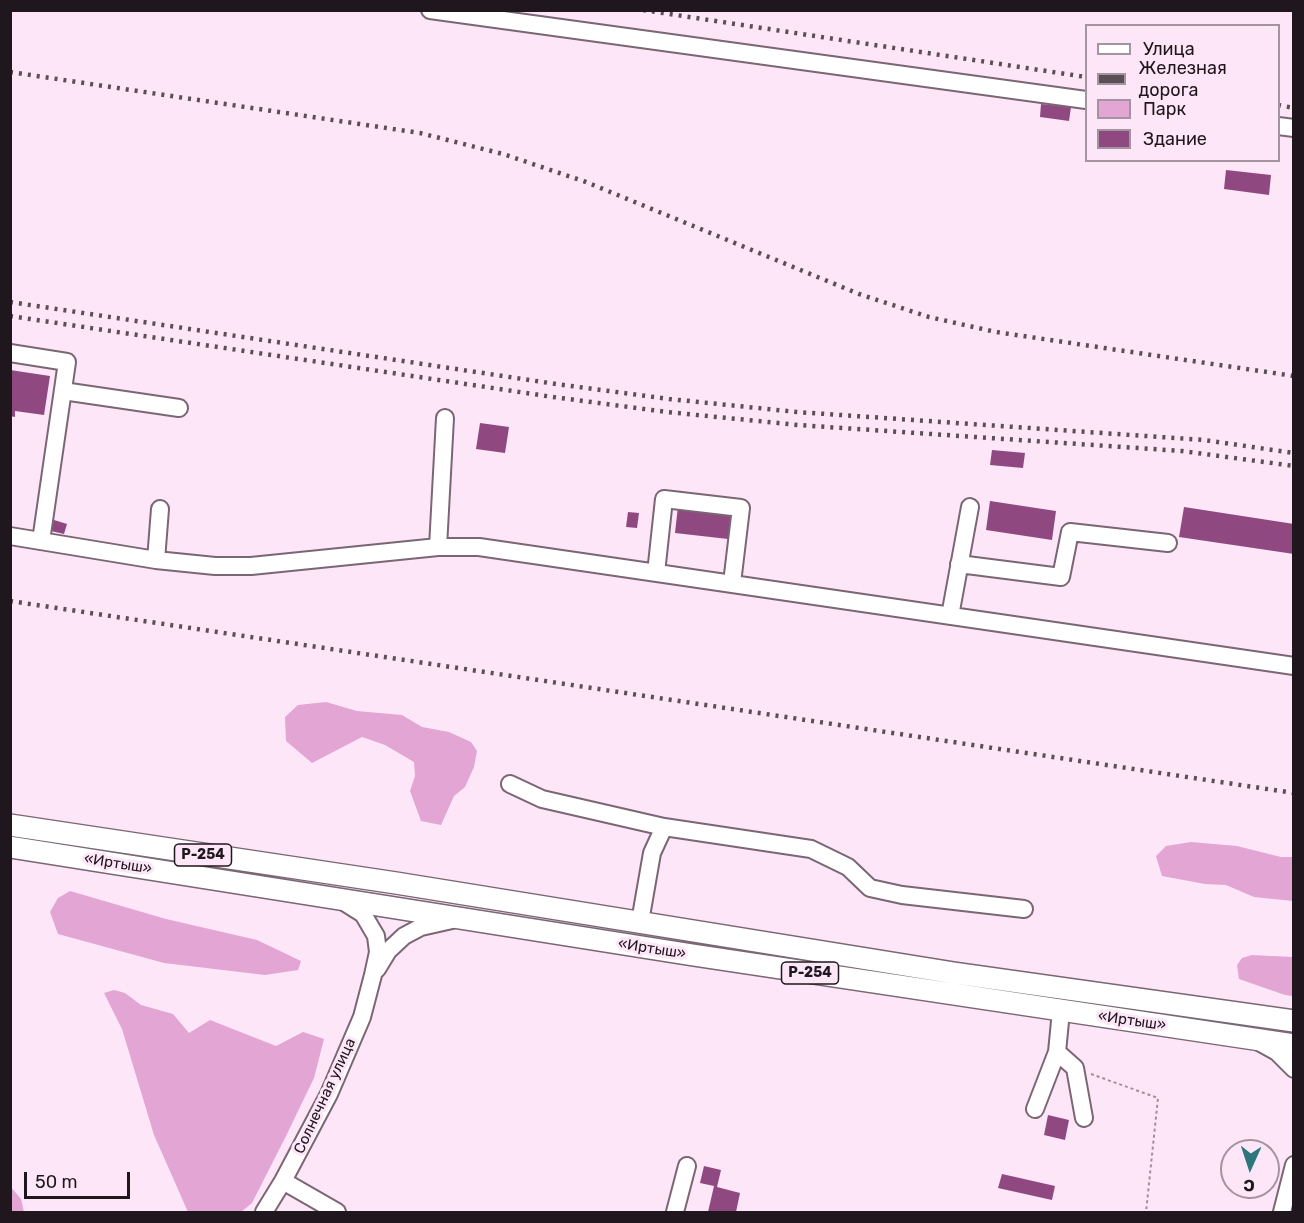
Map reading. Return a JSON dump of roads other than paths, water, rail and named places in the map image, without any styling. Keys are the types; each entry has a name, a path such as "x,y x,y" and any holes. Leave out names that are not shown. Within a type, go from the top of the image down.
{"main road":[{"name":"«Иртыш»","path":"10,825 954,973 1293,1021"},
{"name":"«Иртыш»","path":"10,847 693,956 1293,1045"}],"street":[{"path":"430,10 1085,100"},
{"path":"10,353 67,362 41,541"},
{"path":"63,391 179,408"},
{"path":"438,547 445,418"},
{"path":"656,573 664,499 741,508 732,583"},
{"path":"950,616 970,507"},
{"path":"156,560 160,509"},
{"path":"960,564 1061,577 1070,531 1168,543"},
{"path":"10,536 156,560 215,566 251,566 438,547 479,547 1293,666"},
{"path":"510,784 542,798 664,827 811,849 848,867 870,888 902,896 1024,909"},
{"path":"640,922 652,853 664,827"},
{"path":"327,897 352,905 363,914 373,928 378,952 374,975"},
{"path":"374,975 388,951 404,936 421,927 459,918"},
{"name":"Солнечная улица","path":"264,1212 329,1094 362,1017 374,975"},
{"path":"1035,1109 1057,1052 1061,1011"},
{"path":"1252,1039 1277,1052 1293,1069"},
{"path":"1057,1052 1075,1068 1084,1118"},
{"path":"1282,1212 1293,1165"},
{"path":"675,1212 687,1166"},
{"path":"283,1181 337,1212"}],"railway":[{"path":"643,10 1085,77"},
{"path":"10,72 420,133 503,154 586,182 859,294 929,317 996,332 1294,376"},
{"path":"1280,105 1294,108"},
{"path":"10,302 669,399 797,412 1204,440 1294,453"},
{"path":"10,316 667,412 798,425 1182,451 1294,466"},
{"path":"10,601 1294,793"}]}
